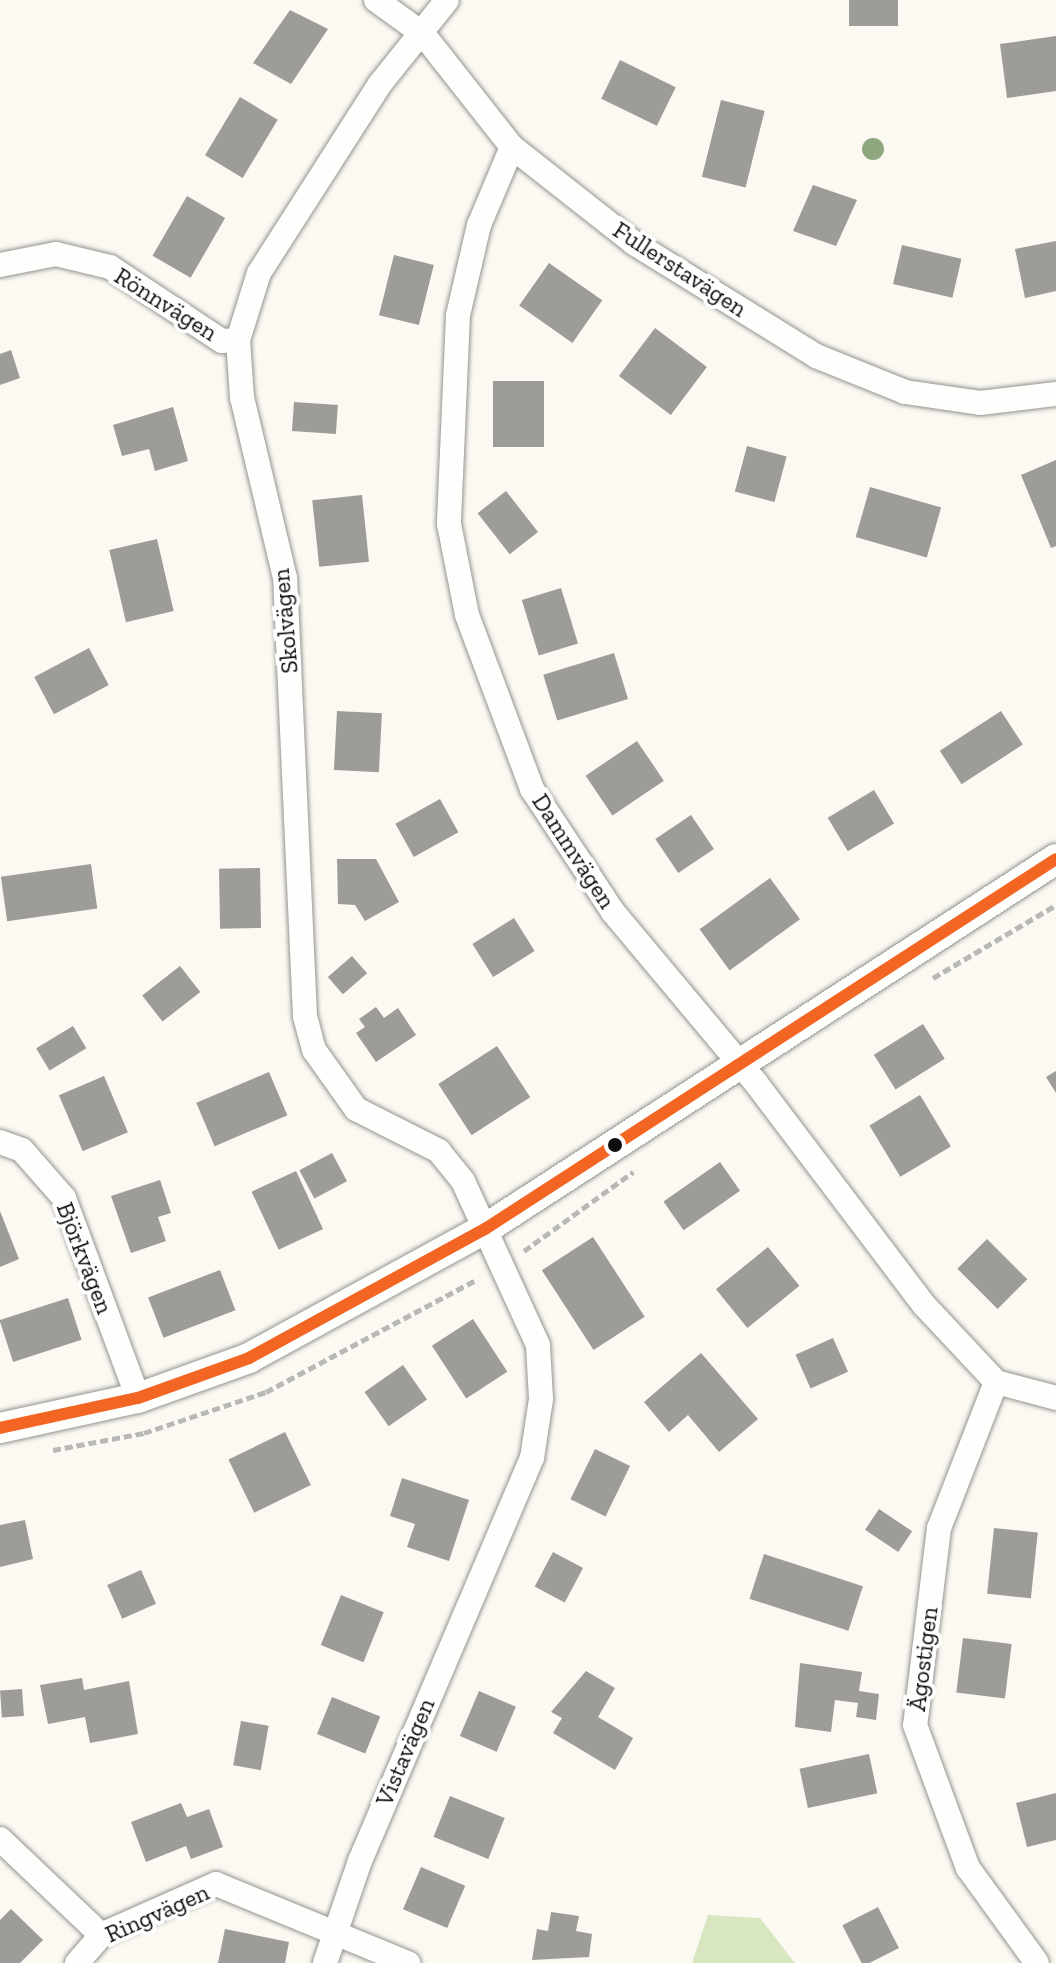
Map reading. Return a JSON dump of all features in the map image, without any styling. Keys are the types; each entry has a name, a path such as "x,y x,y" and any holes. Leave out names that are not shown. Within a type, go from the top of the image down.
{"street":[{"name":"Fullerstavägen","path":"376,0 423,34 512,147 634,243 816,356 905,392 980,403 1056,394"},
{"name":"Skolvägen","path":"447,0 423,34 380,84 259,273 238,340 242,398 285,578 305,1016 314,1050 356,1109 439,1151 485,1229"},
{"name":"Dammvägen","path":"512,147 479,225 458,315 449,524 467,615 532,789 613,912 738,1063 924,1305 996,1382"},
{"name":"Rönnvägen","path":"0,265 56,254 110,267 222,341 238,340"},
{"path":"0,1428 138,1398 249,1358 485,1229 1056,859"},
{"name":"Björkvägen","path":"0,1142 22,1150 64,1198 138,1398"},
{"name":"Vistavägen","path":"325,1963 336,1929 532,1458 541,1399 538,1345 485,1229"},
{"path":"996,1382 1056,1398"},
{"name":"Ägostigen","path":"996,1382 939,1528 915,1725 968,1868 1037,1963"},
{"path":"0,1839 101,1935"},
{"name":"Ringvägen","path":"77,1963 101,1935 216,1884 336,1929 408,1963"}],"green space":[{"path":"708,1915 760,1918 795,1963 692,1963"}],"building":[{"path":"849,0 898,0 898,26 849,26"},
{"path":"290,10 328,29 291,84 253,63"},
{"path":"1056,36 1056,91 1007,98 1000,44"},
{"path":"620,60 676,87 657,126 601,99"},
{"path":"240,97 278,120 243,178 205,155"},
{"path":"721,100 765,111 746,188 702,177"},
{"path":"813,185 857,200 836,246 793,231"},
{"path":"187,196 225,218 191,278 152,256"},
{"path":"1056,241 1056,291 1025,298 1015,249"},
{"path":"902,245 961,259 952,298 893,284"},
{"path":"394,255 434,265 419,325 379,315"},
{"path":"549,263 602,300 572,343 519,306"},
{"path":"655,328 707,367 671,415 619,376"},
{"path":"11,350 20,378 0,385 0,354"},
{"path":"493,381 544,381 544,447 493,447"},
{"path":"294,402 338,405 336,434 292,431"},
{"path":"173,407 188,461 155,471 149,449 122,456 113,425"},
{"path":"747,446 787,457 774,502 735,491"},
{"path":"1056,460 1056,546 1051,548 1021,475"},
{"path":"870,487 941,507 927,557 856,537"},
{"path":"506,491 538,532 510,554 478,513"},
{"path":"362,495 369,562 319,567 312,500"},
{"path":"157,539 174,611 126,622 109,550"},
{"path":"561,588 578,643 539,655 522,600"},
{"path":"89,648 109,685 54,714 34,677"},
{"path":"614,653 628,699 557,721 543,675"},
{"path":"337,711 382,713 379,772 334,770"},
{"path":"1001,711 1023,745 962,784 940,751"},
{"path":"637,741 664,781 612,815 586,776"},
{"path":"874,790 894,823 848,851 828,818"},
{"path":"440,799 458,832 414,857 395,824"},
{"path":"691,815 714,849 678,873 655,839"},
{"path":"337,859 376,859 399,902 365,921 355,905 338,904"},
{"path":"91,864 97,909 7,921 1,877"},
{"path":"260,868 261,928 220,929 219,869"},
{"path":"770,878 800,919 730,970 700,929"},
{"path":"514,918 535,951 493,977 472,944"},
{"path":"352,956 367,973 343,994 328,977"},
{"path":"180,966 200,992 162,1022 142,996"},
{"path":"376,1007 384,1018 398,1008 416,1035 376,1062 356,1033 365,1027 359,1019"},
{"path":"923,1024 945,1059 896,1090 874,1055"},
{"path":"73,1026 86,1048 50,1070 36,1048"},
{"path":"497,1046 530,1097 472,1135 438,1084"},
{"path":"1056,1071 1056,1093 1046,1077"},
{"path":"269,1072 287,1115 215,1146 196,1103"},
{"path":"104,1076 128,1132 83,1151 59,1095"},
{"path":"920,1095 951,1146 900,1177 869,1125"},
{"path":"332,1153 347,1181 314,1199 299,1170"},
{"path":"720,1162 740,1191 684,1230 663,1202"},
{"path":"296,1171 323,1229 279,1250 252,1192"},
{"path":"160,1180 171,1213 158,1217 166,1241 131,1253 111,1196"},
{"path":"0,1211 19,1259 0,1267"},
{"path":"593,1237 645,1317 594,1350 542,1270"},
{"path":"987,1239 1027,1279 998,1309 957,1269"},
{"path":"768,1247 799,1286 747,1328 716,1289"},
{"path":"220,1270 235,1310 164,1338 148,1298"},
{"path":"68,1298 82,1340 13,1362 0,1320"},
{"path":"473,1319 507,1372 466,1399 432,1346"},
{"path":"833,1338 848,1372 811,1388 796,1355"},
{"path":"701,1353 758,1419 719,1452 688,1415 669,1432 644,1402"},
{"path":"403,1365 427,1399 389,1426 364,1392"},
{"path":"285,1432 311,1485 254,1513 228,1460"},
{"path":"595,1449 630,1466 606,1516 570,1499"},
{"path":"402,1478 469,1500 449,1561 407,1547 415,1524 390,1516"},
{"path":"879,1509 912,1531 898,1552 865,1530"},
{"path":"25,1520 33,1559 0,1567 0,1525"},
{"path":"994,1528 1038,1533 1031,1598 987,1594"},
{"path":"553,1552 583,1568 565,1602 535,1586"},
{"path":"764,1554 863,1586 848,1631 749,1599"},
{"path":"141,1570 156,1604 122,1619 107,1585"},
{"path":"341,1595 384,1612 363,1662 321,1645"},
{"path":"963,1638 1012,1644 1005,1699 956,1693"},
{"path":"800,1663 862,1672 859,1691 879,1694 876,1720 856,1717 858,1703 835,1700 831,1732 795,1727"},
{"path":"586,1671 615,1688 598,1717 633,1738 615,1770 553,1733 562,1718 551,1712"},
{"path":"82,1678 84,1690 129,1681 138,1734 90,1743 85,1717 48,1724 40,1685"},
{"path":"22,1689 24,1716 2,1717 0,1691"},
{"path":"479,1691 516,1707 497,1752 460,1736"},
{"path":"332,1697 380,1716 365,1754 317,1734"},
{"path":"241,1721 269,1726 261,1770 233,1765"},
{"path":"869,1754 877,1793 808,1808 800,1769"},
{"path":"1056,1793 1056,1840 1027,1847 1016,1803"},
{"path":"450,1796 505,1818 488,1859 434,1837"},
{"path":"181,1803 187,1817 209,1809 223,1847 191,1859 186,1846 146,1862 131,1822"},
{"path":"421,1867 465,1886 447,1928 403,1909"},
{"path":"878,1907 899,1948 869,1963 862,1963 842,1925"},
{"path":"11,1909 43,1940 20,1963 0,1963 0,1920"},
{"path":"551,1912 579,1916 576,1931 592,1934 589,1957 532,1960 537,1929 548,1931"},
{"path":"225,1929 289,1942 285,1963 218,1963"}],"transit line":[{"path":"0,1428 138,1398 249,1358 485,1229 1056,859"}]}
